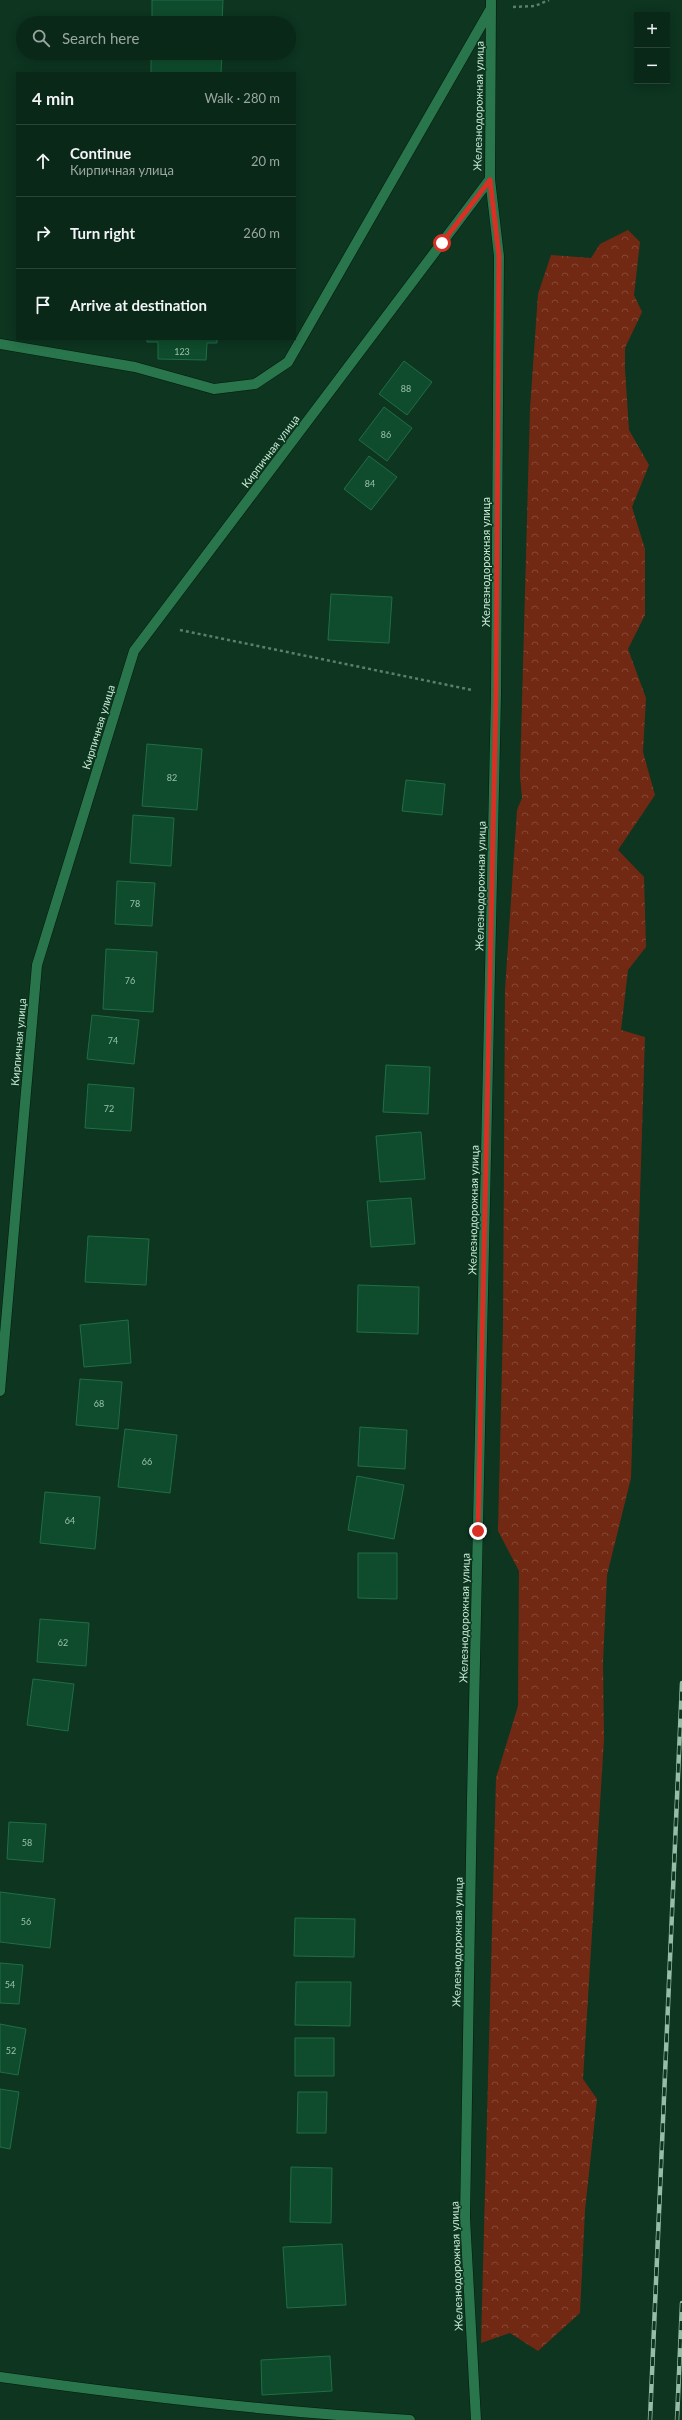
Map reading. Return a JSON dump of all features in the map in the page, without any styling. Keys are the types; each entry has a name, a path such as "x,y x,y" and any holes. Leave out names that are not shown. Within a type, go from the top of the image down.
{"street":[{"name":"Железнодорожная улица","path":"476,2420 465,2218 472,1799 496,695 499,256 490,180 491,4"},
{"path":"0,344 136,367 214,389 255,384 288,362 491,4"},
{"name":"Кирпичная улица","path":"0,1391 37,965 134,651 490,180"},
{"path":"0,2377 157,2398 332,2416 410,2420"}],"path":[{"path":"491,4 535,6 550,0"},
{"path":"154,625 496,695"}],"green space":[{"path":"628,230 640,242 634,295 642,312 625,348 629,430 649,465 632,507 645,549 645,615 628,649 646,698 643,752 655,795 618,850 644,877 646,947 628,970 621,1030 645,1037 631,1478 607,1575 603,1662 604,1739 583,2079 597,2099 585,2210 580,2313 538,2351 510,2333 481,2343 496,1778 518,1706 519,1571 498,1531 503,1326 505,990 517,810 522,798 520,776 530,409 538,294 551,255 591,258 600,244"}],"building":[{"path":"152,0 223,0 222,16 152,16"},
{"path":"151,60 222,60 221,72 151,72"},
{"path":"147,340 217,340 217,343 207,343 206,360 158,359 158,342 147,342"},
{"path":"404,361 432,382 407,415 379,394"},
{"path":"384,407 412,428 387,461 359,440"},
{"path":"369,456 397,477 371,510 344,489"},
{"path":"331,594 392,597 389,643 328,640"},
{"path":"147,744 202,749 197,810 142,806"},
{"path":"406,780 445,784 442,815 402,811"},
{"path":"133,815 174,818 171,866 130,863"},
{"path":"117,881 155,883 152,926 115,924"},
{"path":"106,949 157,952 153,1012 103,1009"},
{"path":"92,1015 139,1020 134,1064 87,1059"},
{"path":"386,1065 430,1067 428,1114 383,1112"},
{"path":"88,1084 134,1088 131,1131 85,1128"},
{"path":"421,1132 425,1179 380,1182 376,1136"},
{"path":"411,1198 415,1244 371,1247 367,1201"},
{"path":"88,1236 149,1239 146,1285 85,1282"},
{"path":"358,1285 419,1287 418,1334 357,1332"},
{"path":"128,1320 131,1363 84,1367 80,1325"},
{"path":"80,1379 122,1382 118,1429 76,1425"},
{"path":"360,1427 407,1430 405,1469 358,1466"},
{"path":"125,1429 177,1435 170,1493 118,1487"},
{"path":"357,1476 404,1485 394,1539 348,1530"},
{"path":"45,1492 100,1497 95,1549 40,1543"},
{"path":"358,1553 397,1553 397,1599 358,1598"},
{"path":"40,1619 89,1623 86,1666 37,1662"},
{"path":"33,1679 74,1684 68,1731 27,1725"},
{"path":"9,1822 46,1824 43,1862 7,1859"},
{"path":"0,1892 55,1899 50,1948 0,1942"},
{"path":"295,1918 355,1919 354,1957 294,1956"},
{"path":"0,1963 23,1965 19,2004 0,2003"},
{"path":"296,1982 351,1982 350,2026 295,2025"},
{"path":"0,2024 26,2029 18,2075 0,2072"},
{"path":"295,2038 334,2038 334,2076 295,2076"},
{"path":"0,2089 19,2092 10,2149 0,2147"},
{"path":"298,2092 327,2092 326,2133 297,2133"},
{"path":"291,2167 332,2168 331,2223 290,2222"},
{"path":"342,2244 346,2305 287,2308 283,2247"},
{"path":"330,2356 332,2391 262,2395 261,2360"}],"railway":[{"path":"650,2420 682,1683"},
{"path":"677,2420 682,2303"}],"route":[{"path":"442,243 490,180 499,256 496,695 478,1531"}]}
